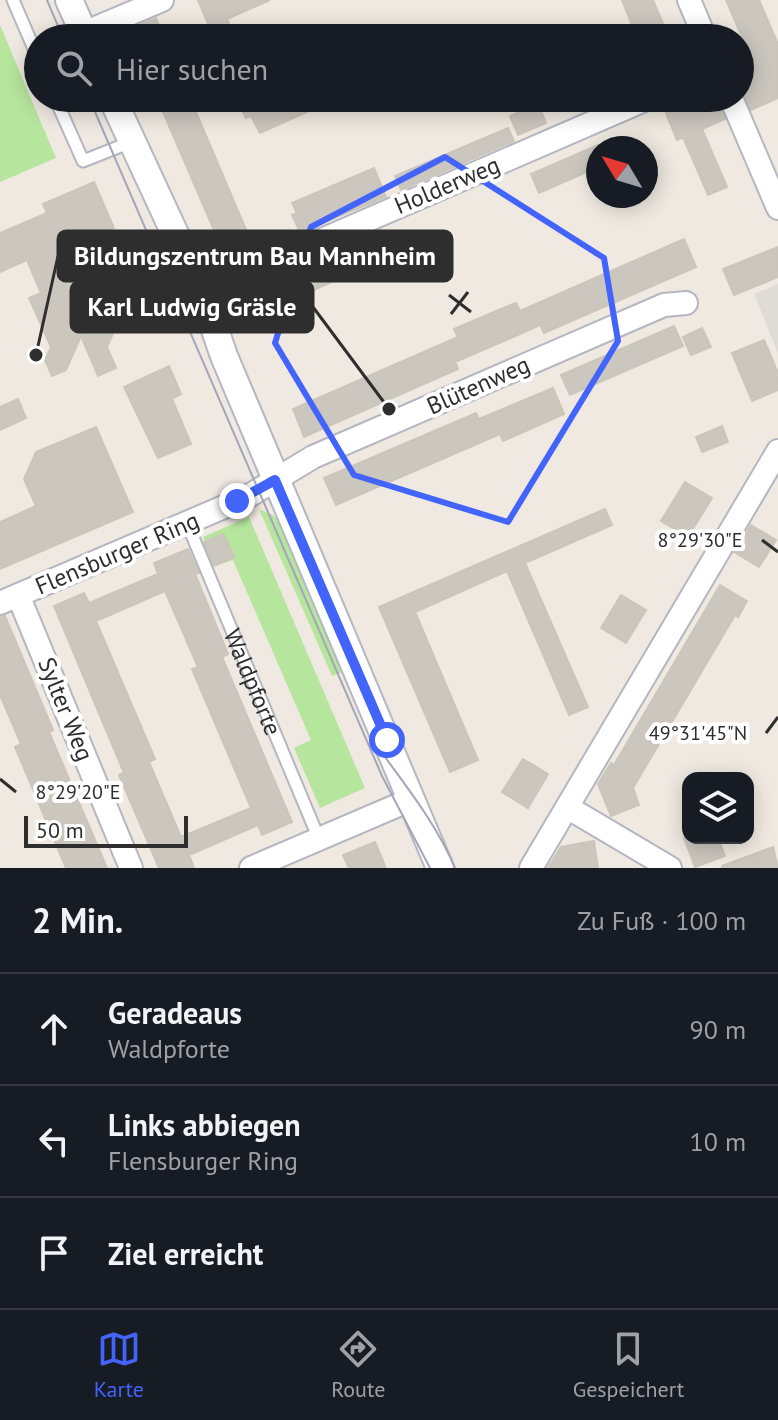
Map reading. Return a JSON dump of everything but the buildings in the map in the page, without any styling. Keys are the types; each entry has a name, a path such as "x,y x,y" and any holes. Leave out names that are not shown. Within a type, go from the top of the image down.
{"street":[{"path":"69,0 80,24"},
{"path":"111,24 162,0"},
{"path":"689,0 699,24"},
{"path":"118,112 202,292 224,356 275,480 440,868"},
{"name":"Holderweg","path":"202,292 617,112"},
{"path":"737,112 778,208"},
{"name":"Blütenweg","path":"275,480 313,457 664,305 686,303"},
{"path":"531,868 778,451"},
{"name":"Flensburger Ring","path":"9,599 247,497 275,480"},
{"name":"Sylter Weg","path":"9,599 131,868"},
{"path":"251,868 410,800"},
{"path":"567,807 670,868"}],"lane":[{"path":"13,0 24,26"},
{"path":"61,112 83,161 131,142"},
{"name":"Waldpforte","path":"187,523 319,839"}],"highlighted area":[{"path":"445,157 604,258 618,341 508,522 354,475 275,343 311,227"}],"green space":[{"path":"0,25 24,82 24,112 37,112 56,158 0,182"},
{"path":"259,509 280,522 345,671 332,676"},
{"path":"249,517 365,788 320,808 294,748 311,740 233,560 215,566 203,537"}],"shaded area":[{"path":"778,284 778,353 754,294"}],"tram line":[{"path":"47,0 57,24"},
{"path":"95,112 382,776 430,868"},
{"path":"377,746 429,820 455,868"}],"place":[{"name":"Bildungszentrum Bau Mannheim","path":"36,355"},
{"name":"Karl Ludwig Gräsle","path":"389,409"}],"route":[{"path":"237,501 275,480 387,740"}]}
